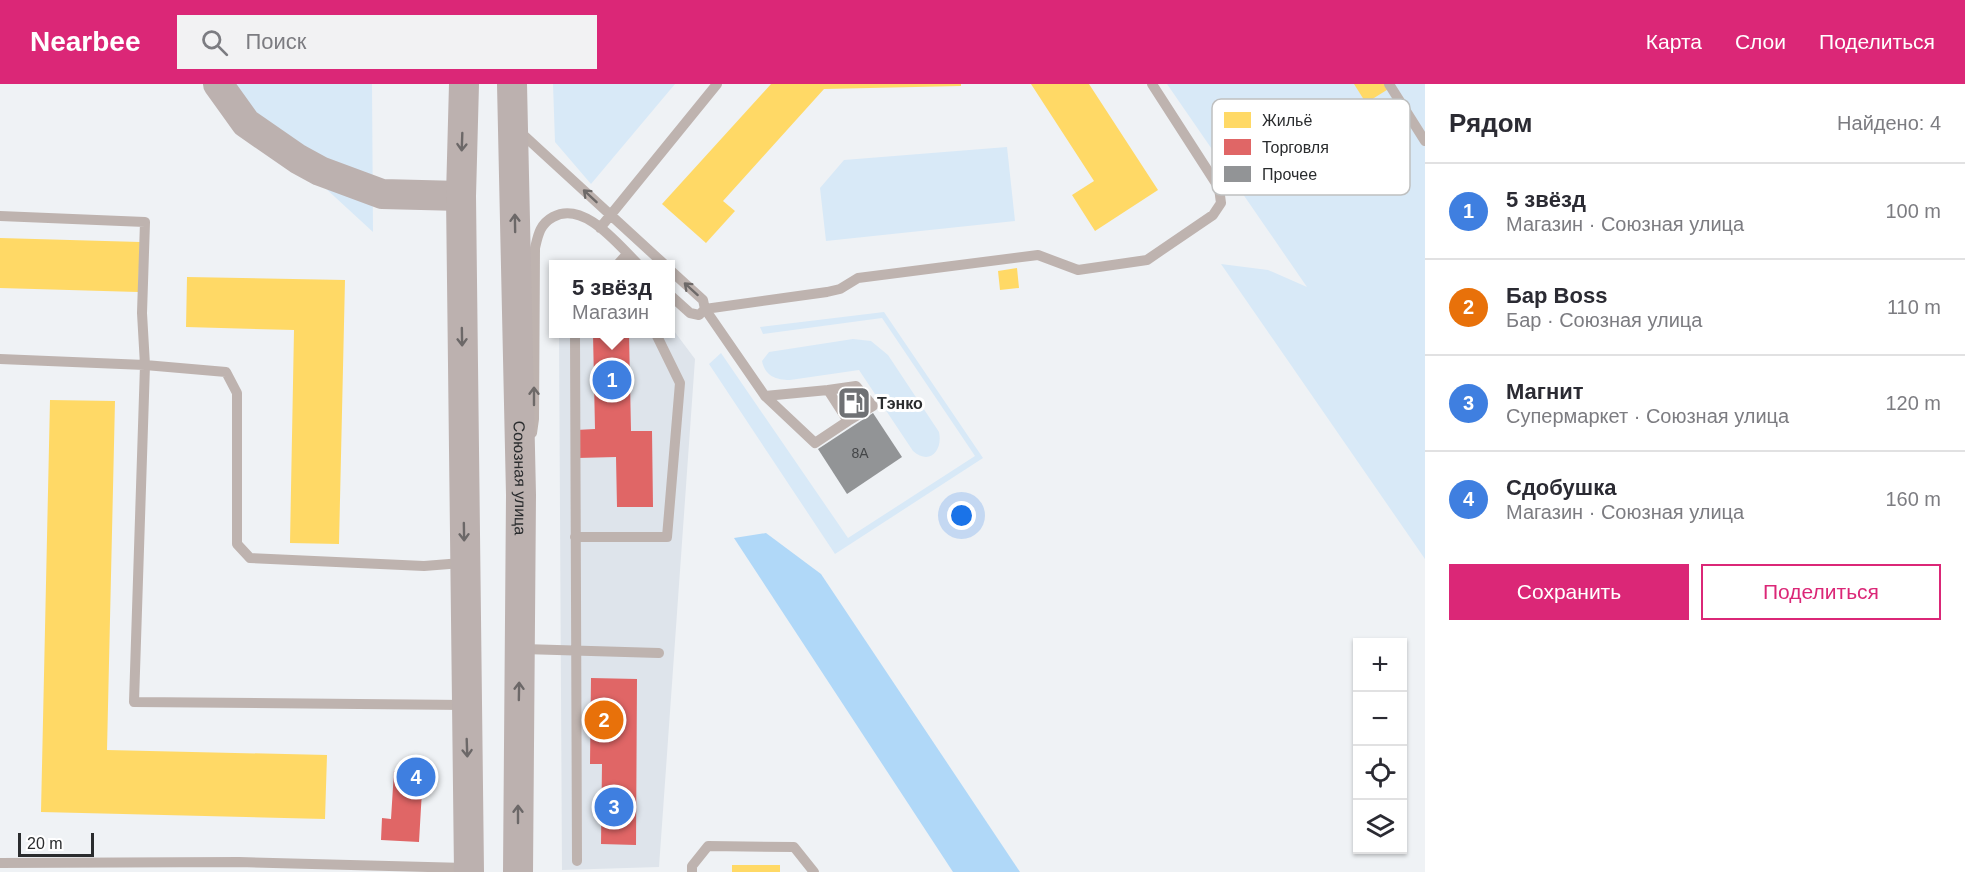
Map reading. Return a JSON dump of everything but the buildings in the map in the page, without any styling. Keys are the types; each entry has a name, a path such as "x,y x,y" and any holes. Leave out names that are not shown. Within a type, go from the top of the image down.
{"main road":[{"path":"218,84 246,123 298,159 320,171 382,194 461,196"},
{"path":"464,84 461,196 469,870"},
{"name":"Союзная улица","path":"512,84 521,495 518,872"}],"lane":[{"path":"600,228 717,84"},
{"path":"1152,84 1212,177"},
{"path":"1389,84 1398,99"},
{"path":"1410,117 1425,141"},
{"path":"513,125 660,260"},
{"path":"675,300 690,313 699,315 705,309 840,289 858,278 1038,255 1078,270 1147,260 1213,215 1221,203 1220,195"},
{"path":"521,495 534,418 535,248 539,230 547,220 560,213 575,212 588,218 634,260"},
{"path":"0,216 145,222 142,313 145,365 134,702 466,705"},
{"path":"622,260 627,254"},
{"path":"675,275 703,300 705,309 765,396 815,443 873,406 856,387 765,396"},
{"path":"575,338 577,861"},
{"path":"575,537 668,537 680,383 658,338"},
{"path":"0,359 145,365 226,372 237,393 237,544 250,558 423,566 464,563"},
{"path":"828,390 848,421"},
{"path":"519,649 659,653"},
{"path":"692,872 692,866 708,846 794,847 814,872"},
{"path":"0,863 469,870"}],"shaded area":[{"path":"212,84 372,84 373,232"},
{"path":"553,84 675,84 591,184 555,142"},
{"path":"1167,84 1425,84 1425,559 1221,264 1268,270 1307,287 1244,195 1410,195 1410,99 1212,99 1212,149"},
{"path":"1007,147 1015,221 826,241 820,188 844,160"},
{"path":"884,312 983,458 835,554 709,364 721,353 848,538 975,456 882,318 763,334 760,327"},
{"path":"675,332 695,359 659,867 562,870 559,338 675,338"},
{"path":"853,339 871,341 888,355 939,432 939,445 934,454 925,457 913,451 859,370 785,380 768,374 763,366 762,361 769,352"},
{"path":"766,533 821,574 1020,872 953,872 734,538"}],"place":[{"name":"5 звёзд","path":"612,380"},
{"name":"Тэнко","path":"854,403"},
{"name":"Бар Boss","path":"604,720"},
{"name":"Сдобушка","path":"416,777"},
{"name":"Магнит","path":"614,807"}]}
